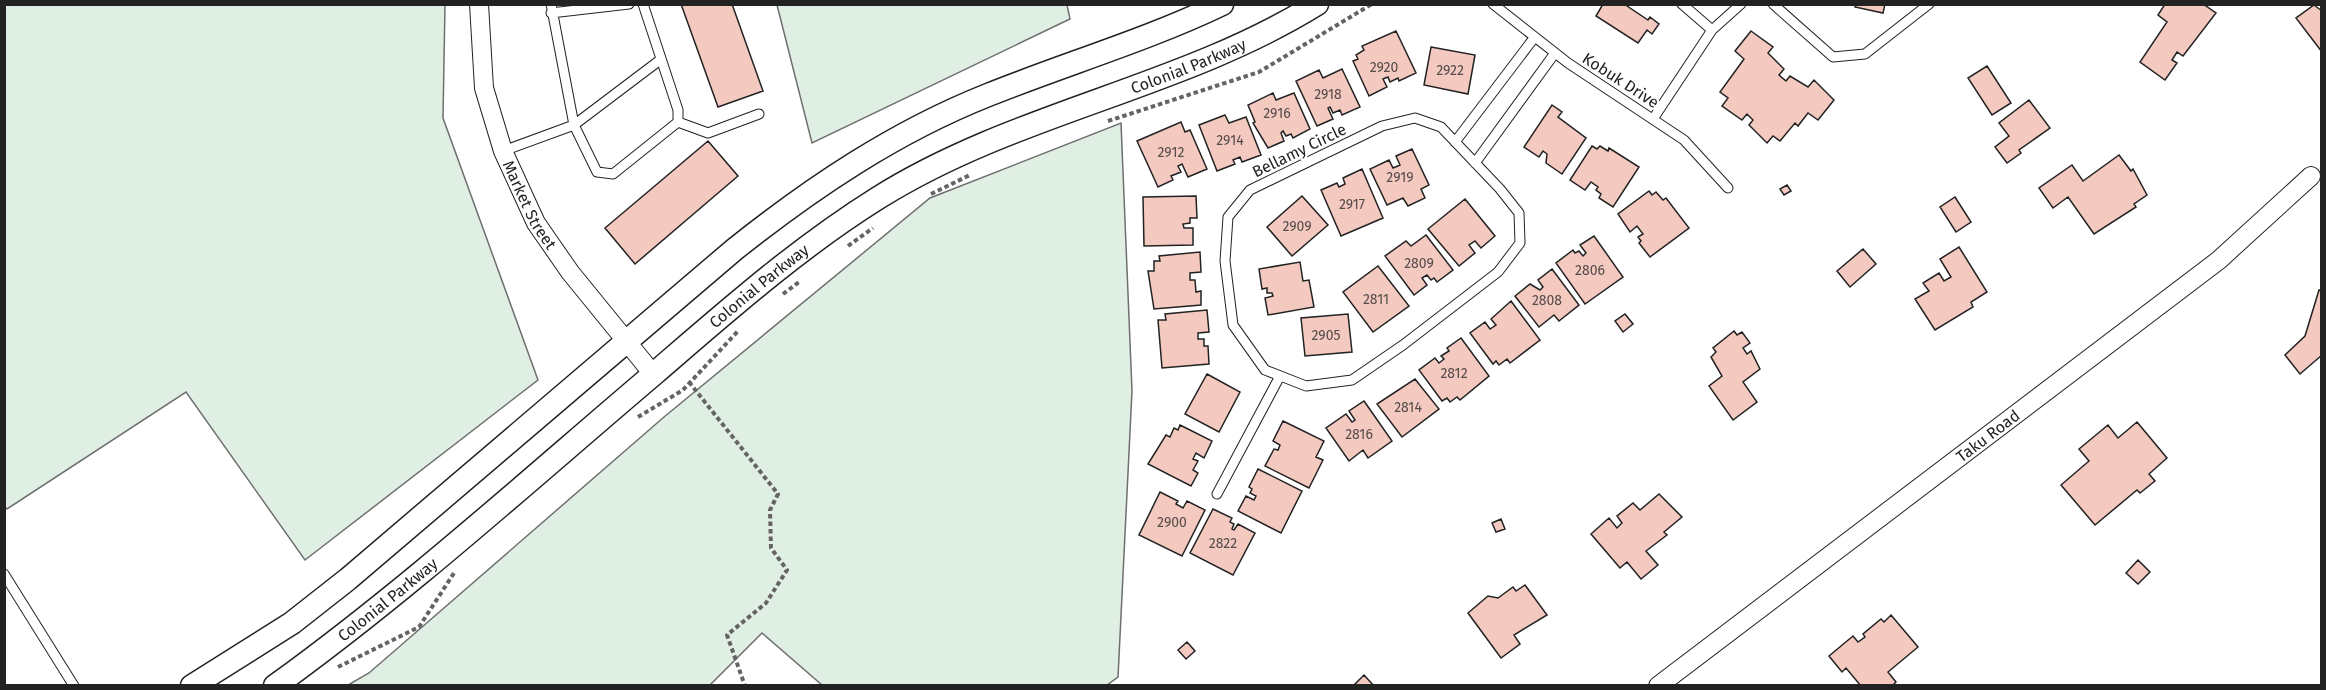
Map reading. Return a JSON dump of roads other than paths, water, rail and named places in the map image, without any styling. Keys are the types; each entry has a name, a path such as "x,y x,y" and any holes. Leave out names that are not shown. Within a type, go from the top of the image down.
{"street":[{"name":"Market Street","path":"479,4 484,88 503,152 536,223 570,272 653,374"},
{"path":"192,686 231,664 301,616 788,207 859,159 927,122 987,95 1222,4"},
{"name":"Colonial Parkway","path":"275,686 347,633 820,236 880,196 938,164 1006,134 1232,48 1317,4"},
{"name":"Taku Road","path":"1658,686 2219,260 2310,177"}],"lane":[{"path":"629,4 551,9 574,124 597,172 613,174 678,122"},
{"path":"644,4 660,60 678,110 678,122"},
{"name":"Kobuk Drive","path":"1493,4 1555,53 1684,140 1728,188"},
{"path":"1682,4 1712,30"},
{"path":"1653,119 1712,30 1741,4"},
{"path":"1773,4 1833,57 1864,54 1929,4"},
{"path":"1455,142 1534,38"},
{"path":"1475,163 1555,53"},
{"path":"503,152 574,124 660,60"},
{"path":"678,122 708,133 759,114"},
{"name":"Bellamy Circle","path":"1415,118 1441,127 1455,142 1520,213 1520,243 1498,272 1352,380 1306,386 1265,370 1233,325 1225,261 1228,217 1250,190 1382,126 1415,118"},
{"path":"1217,494 1280,376"},
{"path":"4,574 74,686"}]}
